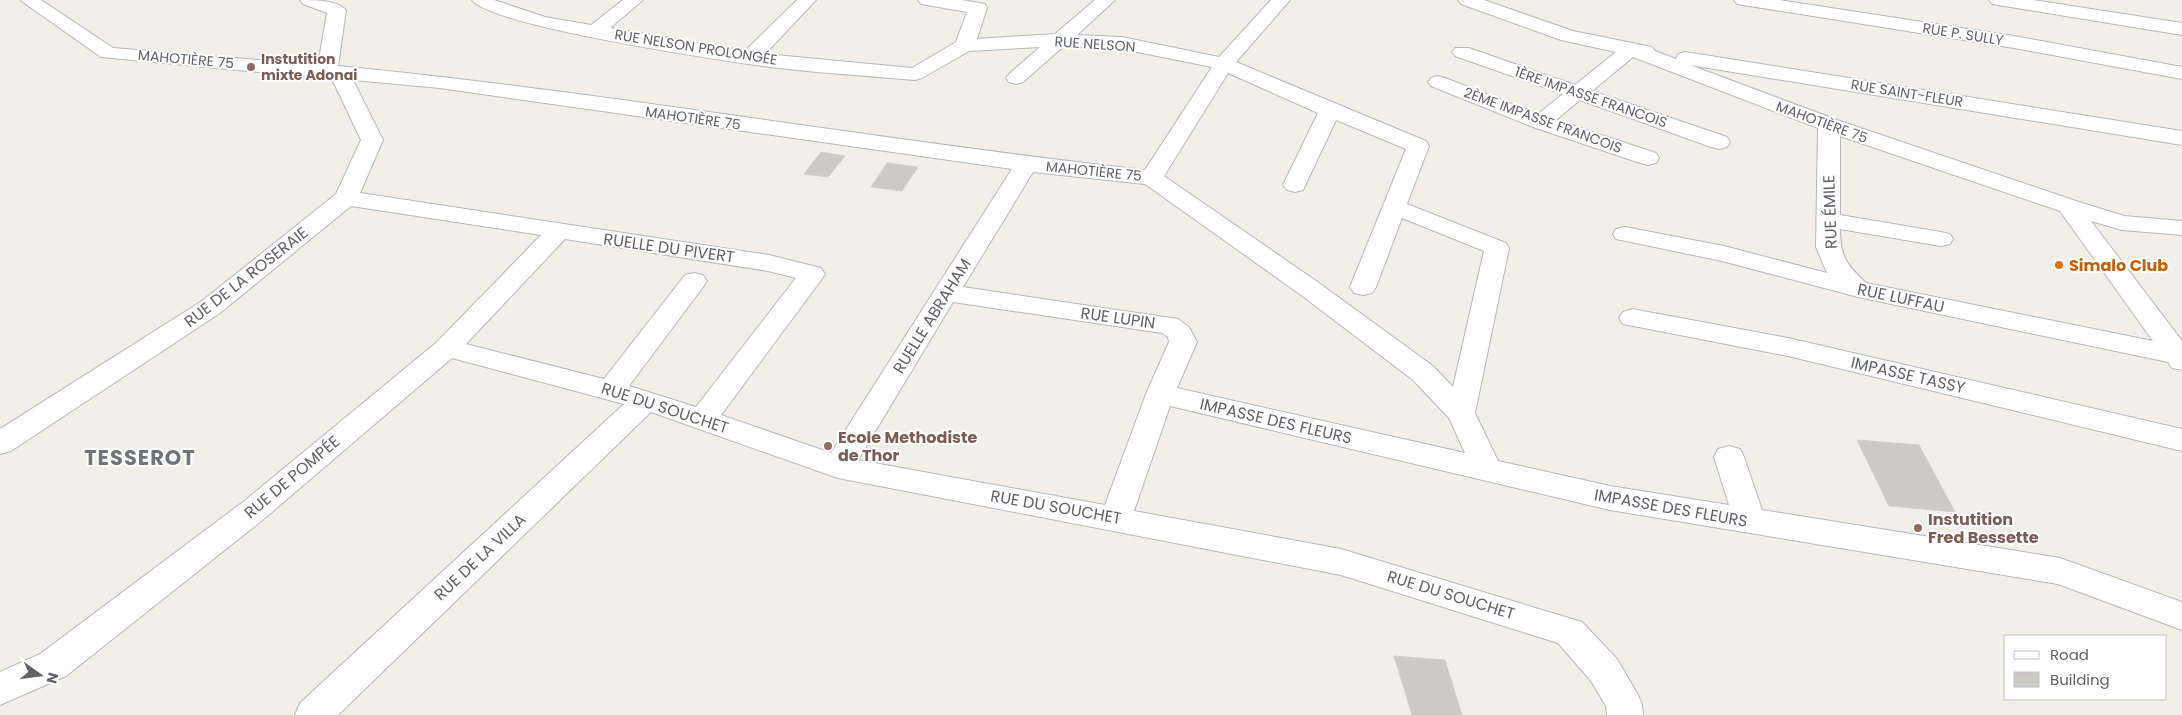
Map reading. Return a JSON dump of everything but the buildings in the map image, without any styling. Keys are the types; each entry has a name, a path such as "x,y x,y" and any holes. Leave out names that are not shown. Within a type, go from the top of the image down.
{"street":[{"name":"MAHOTIÈRE 75","path":"29,0 108,53 440,82 1026,164 1151,178 1224,64 1273,1"},
{"path":"309,0 337,10 333,72"},
{"name":"RUE NELSON PROLONGÉE","path":"482,0 493,7 542,22 749,58 915,74 965,45"},
{"path":"595,31 634,0"},
{"path":"749,58 807,0"},
{"path":"927,0 978,8 965,45"},
{"path":"1016,78 1057,40 1106,0"},
{"name":"RUE P. SULLY","path":"1743,0 2004,41 2182,73"},
{"path":"1998,0 2094,8 2182,29"},
{"name":"MAHOTIÈRE 75","path":"1479,2 1568,36 1631,49 1829,125 2068,206 2122,223 2182,228"},
{"name":"RUE NELSON","path":"965,45 1057,40 1122,43 1224,64 1418,146 1395,206"},
{"path":"1541,122 1631,49"},
{"name":"RUE SAINT-FLEUR","path":"1631,49 2182,138"},
{"name":"1ÈRE IMPASSE FRANCOIS","path":"1462,52 1719,142"},
{"name":"RUE DE LA ROSERAIE","path":"0,443 211,307 346,198 372,140 333,72"},
{"name":"2ÈME IMPASSE FRANCOIS","path":"1438,82 1541,122 1648,158"},
{"path":"1295,185 1330,110"},
{"name":"RUE ÉMILE","path":"1829,125 1828,247 1837,269 1858,289"},
{"name":"RUELLE ABRAHAM","path":"838,467 1026,164"},
{"path":"1151,178 1310,289 1424,373 1460,413 1488,471"},
{"name":"RUELLE DU PIVERT","path":"346,198 769,263 812,274 703,420"},
{"path":"1363,287 1395,206 1497,248 1460,413"},
{"path":"2068,206 2180,358"},
{"path":"1828,220 1941,239"},
{"name":"RUE DE POMPÉE","path":"0,689 53,665 254,510 447,348 558,232"},
{"name":"RUE LUFFAU","path":"1625,234 1724,254 1858,289 2180,358"},
{"path":"611,390 694,281"},
{"name":"RUE LUPIN","path":"946,293 1168,325 1180,333 1183,342 1160,394 1116,518"},
{"name":"IMPASSE TASSY","path":"1632,318 1788,347 2182,440"},
{"name":"RUE DU SOUCHET","path":"447,348 646,400 838,467 1341,562 1570,632 1604,670 1624,704 1625,715"},
{"name":"IMPASSE DES FLEURS","path":"1160,394 1610,498 2060,571 2182,616"},
{"name":"RUE DE LA VILLA","path":"313,715 646,400"},
{"path":"1728,457 1750,522"}],"place":[{"name":"Instutition mixte Adonai","path":"251,67"},
{"name":"Simalo Club","path":"2059,265"},
{"name":"Ecole Methodiste de Thor","path":"828,446"},
{"name":"Instutition Fred Bessette","path":"1918,528"}],"district":[{"name":"TESSEROT","path":"140,457"}]}
